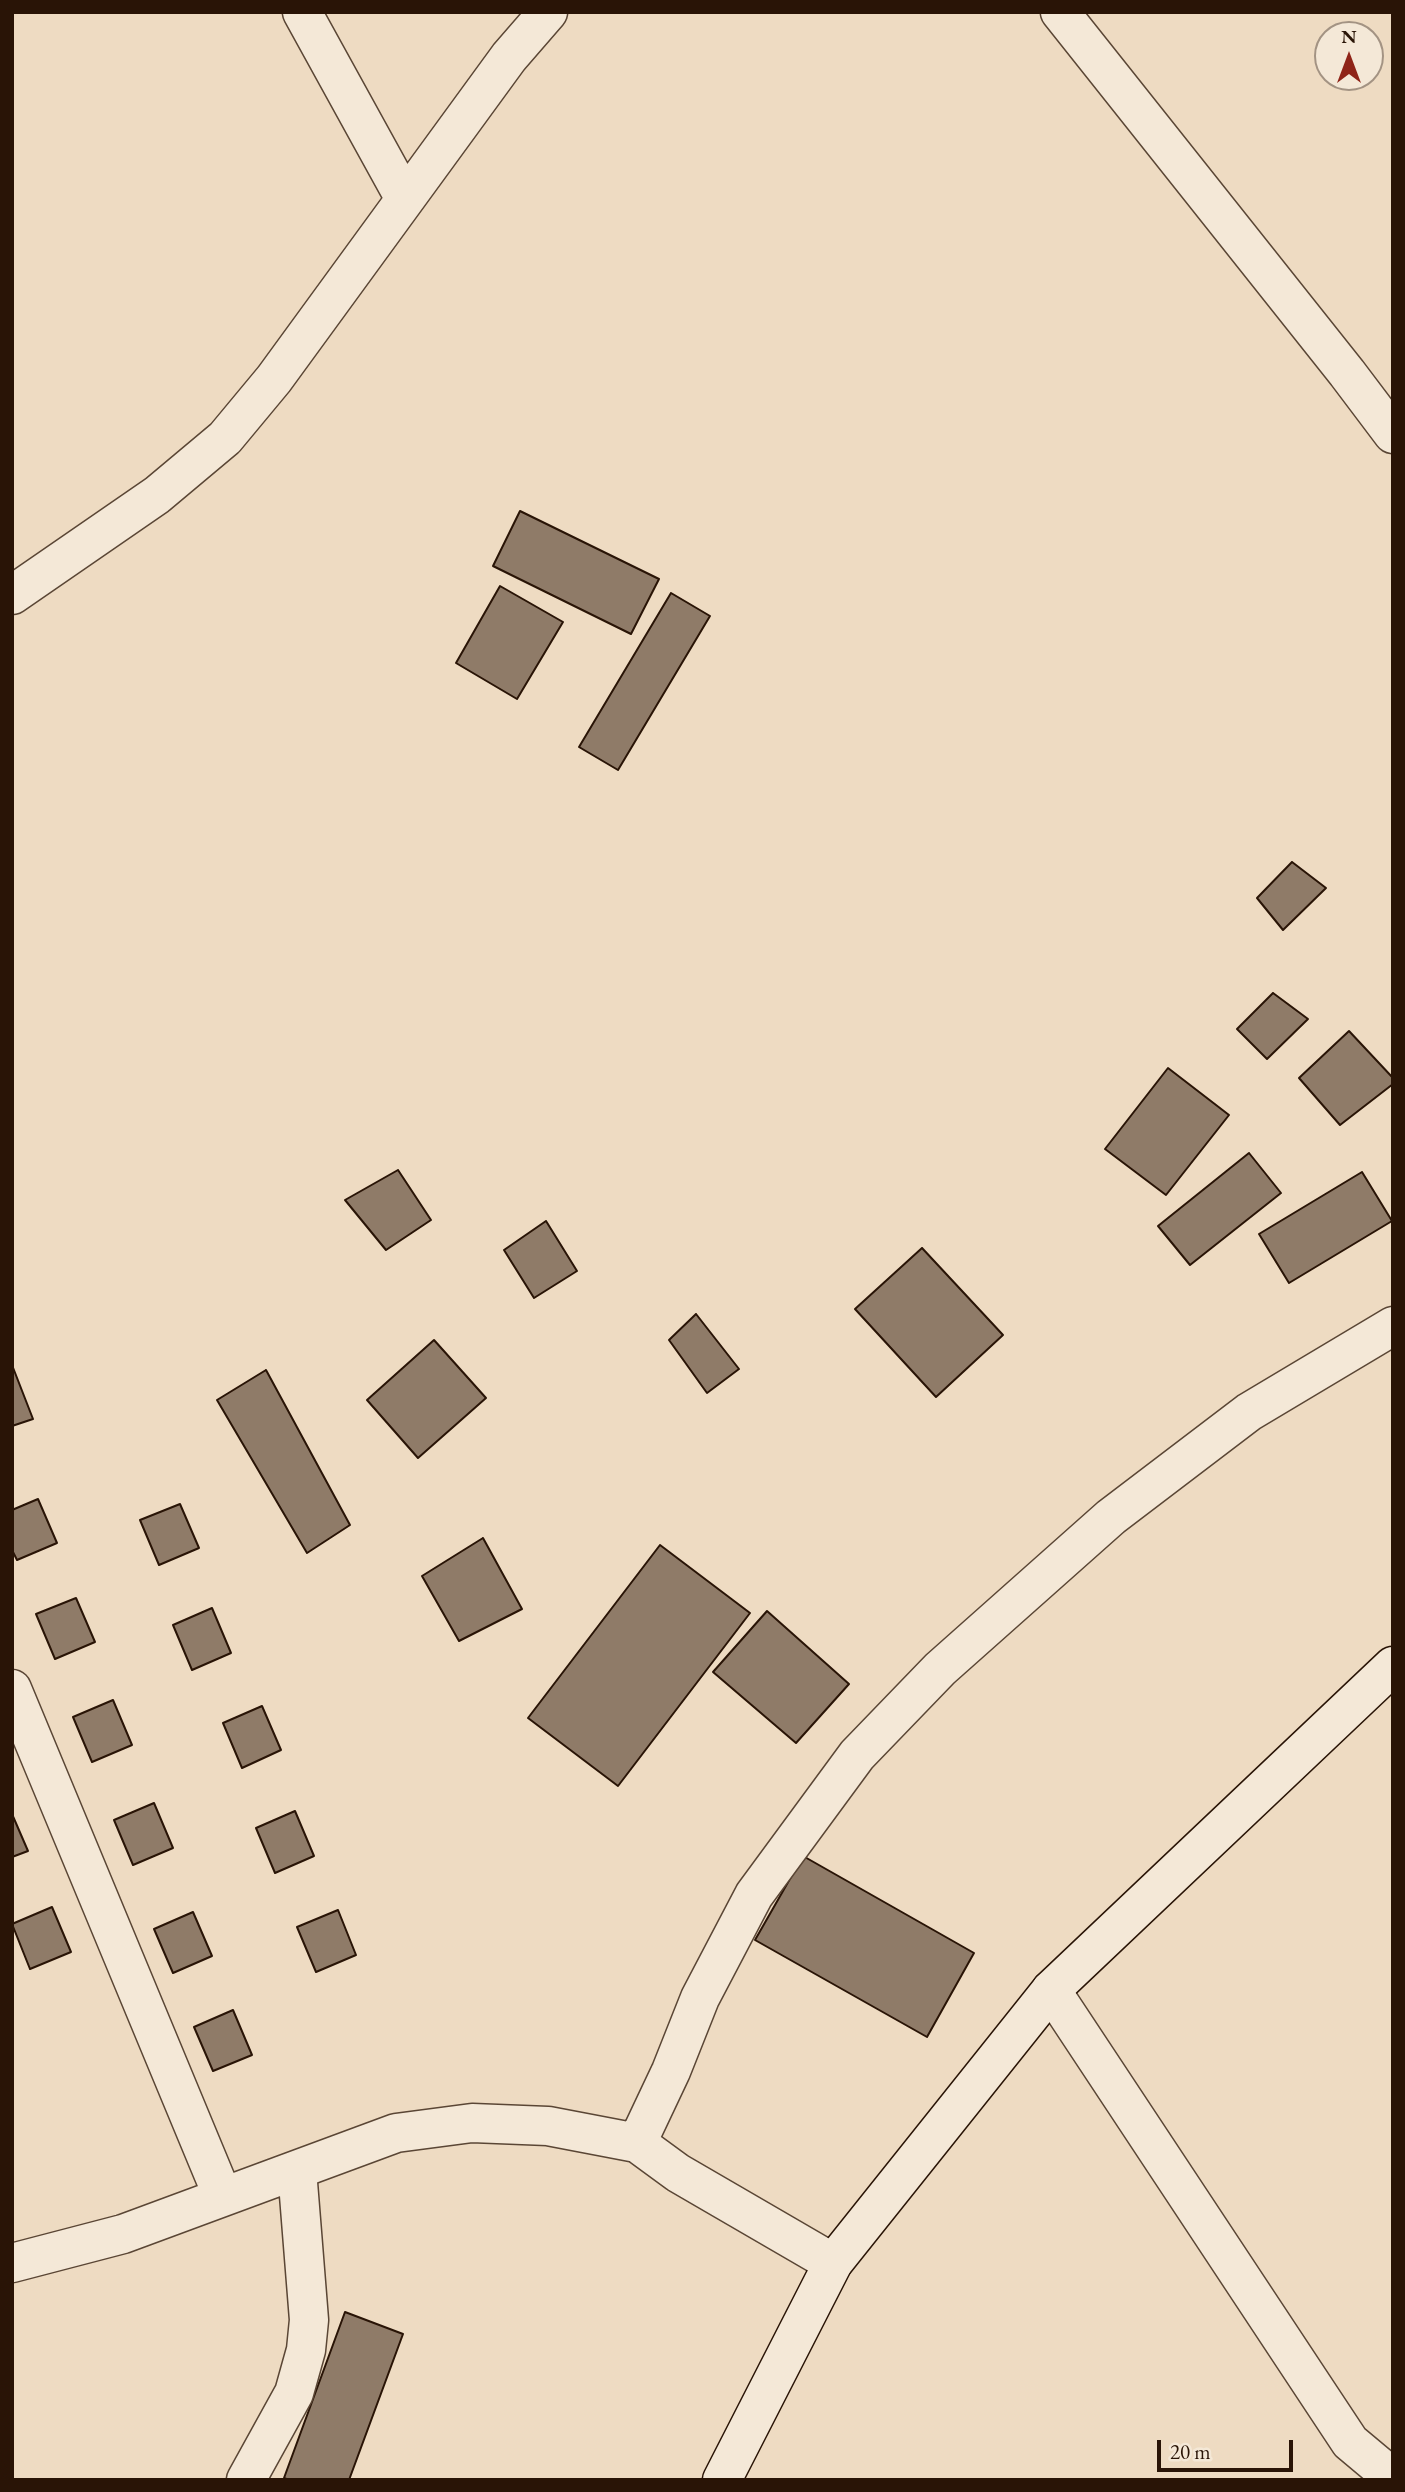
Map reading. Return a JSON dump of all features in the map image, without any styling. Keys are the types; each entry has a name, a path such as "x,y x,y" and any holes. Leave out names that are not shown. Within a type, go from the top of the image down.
{"street":[{"path":"302,12 405,200"},
{"path":"12,595 157,495 225,438 274,379 509,57 548,12"},
{"path":"1060,12 1393,434"},
{"path":"637,2143 671,2071 700,1998 754,1895 857,1755 940,1669 1111,1517 1249,1412 1393,1326"},
{"path":"722,2480 833,2263 1051,1990 1393,1665"},
{"path":"12,1689 223,2197"},
{"path":"1051,1990 1350,2442 1393,2478"},
{"path":"12,2263 123,2234 396,2133 472,2123 548,2126 637,2143 678,2173 833,2263"},
{"path":"246,2480 294,2393 306,2350 309,2320 297,2170"}],"building":[{"path":"520,511 659,579 631,634 493,566"},
{"path":"500,586 563,622 517,699 456,663"},
{"path":"671,593 710,616 618,770 579,747"},
{"path":"1292,862 1326,888 1283,930 1257,898"},
{"path":"1273,993 1308,1019 1267,1059 1237,1029"},
{"path":"1349,1031 1393,1078 1393,1084 1340,1125 1299,1078"},
{"path":"1168,1068 1229,1115 1166,1195 1105,1149"},
{"path":"1249,1153 1281,1193 1190,1265 1158,1226"},
{"path":"398,1170 431,1220 386,1250 345,1200"},
{"path":"1362,1172 1392,1221 1289,1283 1259,1234"},
{"path":"546,1221 577,1271 534,1298 504,1250"},
{"path":"922,1248 1003,1335 936,1397 855,1309"},
{"path":"696,1314 739,1369 707,1393 669,1340"},
{"path":"434,1340 486,1398 418,1458 367,1400"},
{"path":"12,1365 33,1419 12,1426"},
{"path":"266,1370 350,1525 307,1553 217,1400"},
{"path":"38,1499 57,1543 17,1560 12,1550 12,1510"},
{"path":"180,1504 199,1548 159,1565 140,1520"},
{"path":"483,1538 522,1609 459,1641 422,1576"},
{"path":"660,1545 750,1613 618,1786 528,1718"},
{"path":"76,1598 95,1642 55,1659 36,1614"},
{"path":"212,1608 231,1653 192,1670 173,1625"},
{"path":"767,1611 849,1684 796,1743 713,1672"},
{"path":"113,1700 132,1745 92,1762 73,1717"},
{"path":"262,1706 281,1750 242,1768 223,1723"},
{"path":"154,1803 173,1848 133,1865 114,1820"},
{"path":"295,1811 314,1856 275,1873 256,1828"},
{"path":"12,1814 28,1851 12,1857"},
{"path":"803,1856 974,1953 927,2037 755,1940"},
{"path":"52,1907 71,1952 30,1969 12,1924"},
{"path":"338,1910 356,1955 316,1972 297,1927"},
{"path":"193,1912 212,1956 173,1973 154,1929"},
{"path":"233,2010 252,2055 213,2071 194,2027"},
{"path":"345,2312 403,2334 349,2480 289,2480 284,2478"}]}
